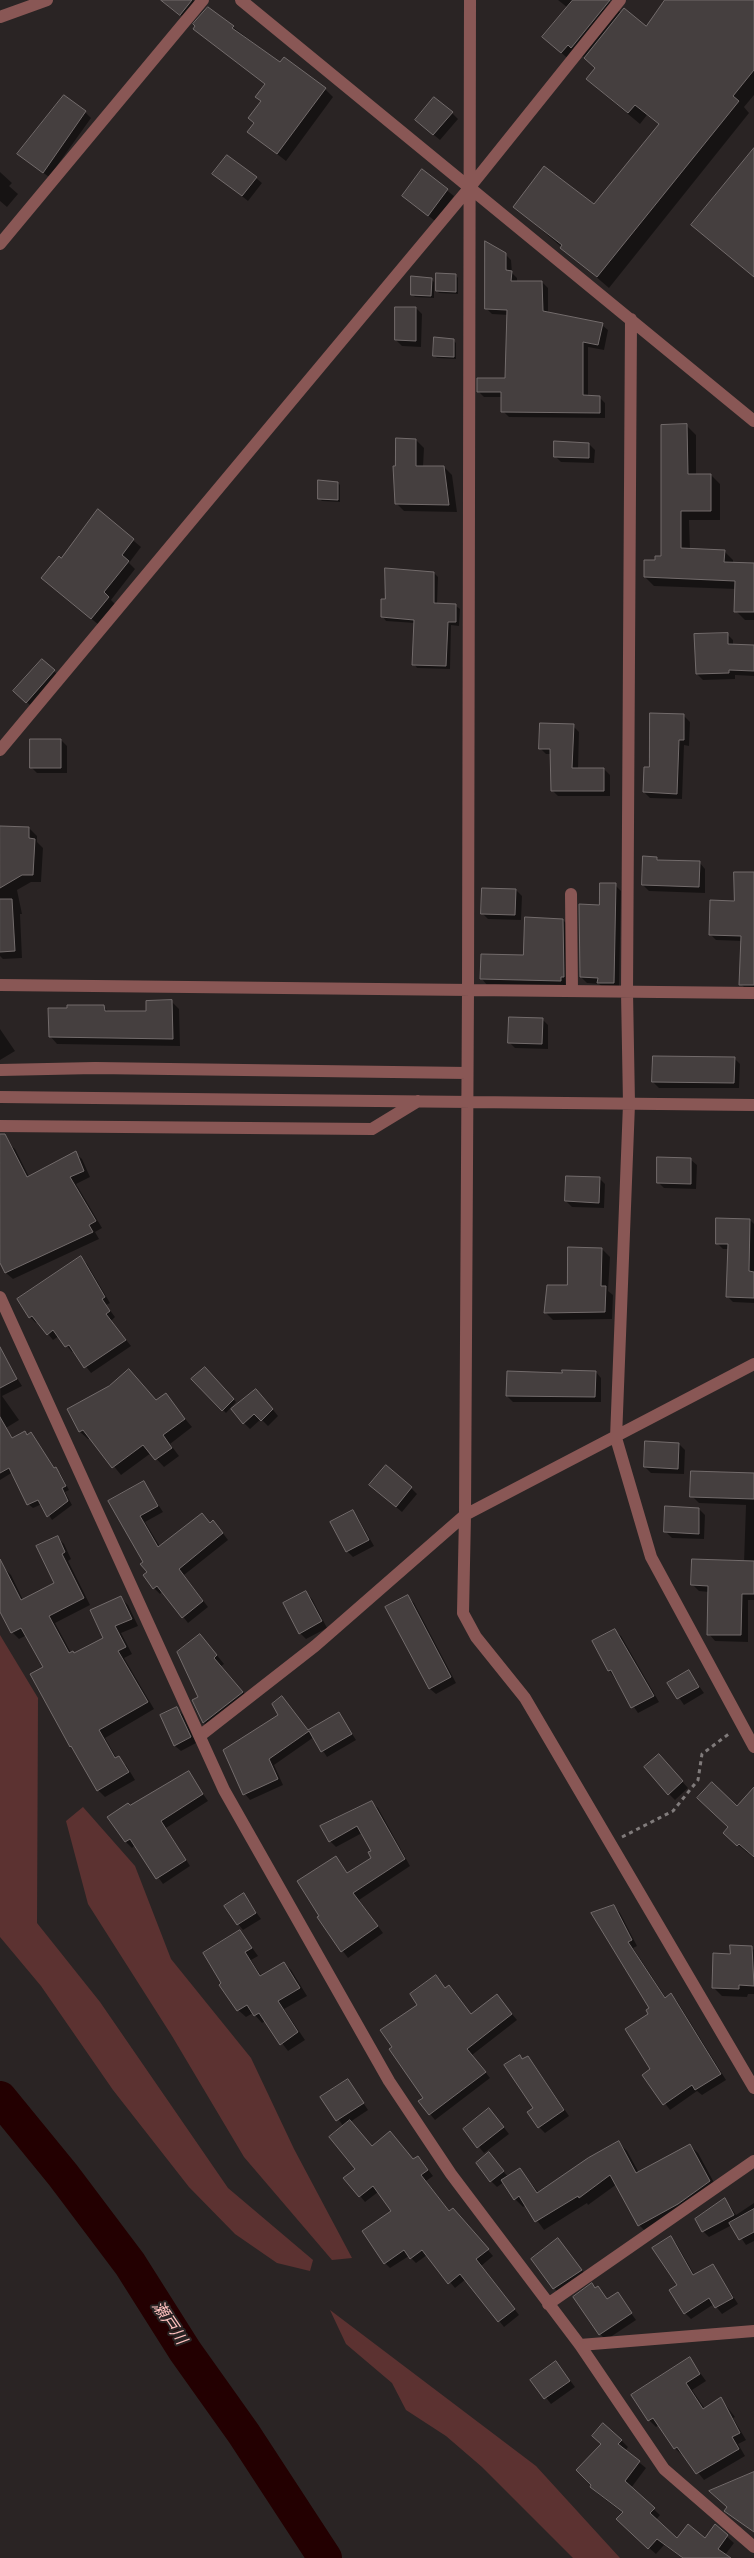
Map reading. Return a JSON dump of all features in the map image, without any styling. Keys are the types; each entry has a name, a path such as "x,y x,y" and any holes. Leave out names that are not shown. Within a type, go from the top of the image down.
{"street":[{"path":"0,17 47,0"},
{"path":"0,244 203,0"},
{"path":"241,0 754,421"},
{"path":"470,0 468,990 463,1613 476,1637 525,1698 754,2088"},
{"path":"0,750 470,187 620,0"},
{"path":"632,319 627,992 629,1104 616,1438 651,1557 740,1725 754,1747"},
{"path":"571,894 572,991"},
{"path":"0,985 754,993"},
{"path":"0,1070 95,1068 467,1073"},
{"path":"0,1097 754,1105"},
{"path":"0,1126 372,1130 418,1101"},
{"path":"0,1298 201,1735 224,1790 389,2081 451,2174 580,2345 664,2469 754,2547"},
{"path":"201,1735 315,1646 465,1515 616,1438 754,1364"},
{"path":"548,2304 754,2161"},
{"path":"580,2345 754,2331"}],"path":[{"path":"610,1843 673,1811 698,1780 702,1754 740,1725"}],"shaded area":[{"path":"0,1635 38,1698 37,1923 100,2002 228,2188 313,2260 310,2271 277,2263 235,2234 189,2187 113,2090 41,1986 0,1937"},
{"path":"83,1807 135,1866 171,1959 251,2058 294,2149 352,2258 332,2260 244,2157 172,2036 88,1904 66,1821"},
{"path":"330,2310 536,2466 620,2558 573,2558 482,2467 446,2436 406,2410 392,2383 346,2344"}],"building":[{"path":"161,0 192,0 180,15"},
{"path":"573,0 610,0 571,48 568,45 561,53 542,37"},
{"path":"665,0 754,0 754,70 733,96 739,101 597,277 560,248 562,245 513,207 544,166 594,204 659,124 635,105 628,113 586,79 595,68 584,58 624,8 646,26"},
{"path":"208,7 234,26 232,28 280,62 284,57 326,88 277,154 247,132 254,123 248,118 261,101 255,97 265,84 193,29 195,26 193,24"},
{"path":"64,95 86,111 43,173 17,154"},
{"path":"434,97 453,112 433,135 415,120"},
{"path":"754,148 754,277 691,225"},
{"path":"227,155 257,177 242,196 212,174"},
{"path":"422,169 448,189 428,216 402,196"},
{"path":"485,241 506,253 506,270 512,271 511,281 542,281 543,311 603,323 598,345 583,342 583,395 600,396 600,413 501,412 501,392 477,392 477,378 505,378 507,310 485,309"},
{"path":"436,273 456,274 456,292 436,291"},
{"path":"411,276 432,278 431,296 411,295"},
{"path":"395,307 416,307 416,341 395,340"},
{"path":"434,337 454,339 454,357 433,356"},
{"path":"687,424 688,474 711,474 711,511 681,511 681,548 725,550 724,562 754,563 754,612 734,612 735,581 644,577 644,560 655,560 655,556 661,556 661,425"},
{"path":"396,438 416,439 416,466 444,466 449,505 395,504 393,466 395,466"},
{"path":"554,441 589,443 589,458 554,457"},
{"path":"318,480 338,482 338,500 318,499"},
{"path":"98,509 134,539 122,555 129,561 104,592 109,597 91,619 41,578 59,556 61,558"},
{"path":"385,568 434,572 434,603 456,604 456,622 448,622 446,666 412,665 414,620 381,617 381,599 385,599"},
{"path":"728,633 728,644 754,645 754,671 729,670 729,673 696,674 694,634"},
{"path":"42,659 55,670 26,703 13,691"},
{"path":"650,713 684,714 684,740 679,740 677,794 643,792 644,767 649,767"},
{"path":"540,723 574,724 572,768 604,768 604,791 551,791 550,749 539,749"},
{"path":"30,739 61,739 61,768 30,768"},
{"path":"0,826 29,827 29,838 35,839 33,875 22,875 0,888"},
{"path":"643,856 657,857 657,860 700,861 699,887 642,885"},
{"path":"734,872 754,872 754,985 739,985 741,936 709,935 710,900 734,901"},
{"path":"600,883 616,883 614,983 597,983 598,978 580,977 579,904 599,905"},
{"path":"482,888 516,889 515,915 481,914"},
{"path":"0,899 12,899 15,951 0,952"},
{"path":"525,917 563,919 564,977 561,977 561,981 480,979 481,954 523,955"},
{"path":"172,1000 173,1039 49,1037 48,1008 67,1008 67,1005 104,1005 105,1011 146,1011 146,1001"},
{"path":"509,1017 543,1018 542,1044 508,1043"},
{"path":"653,1056 735,1057 734,1083 652,1082"},
{"path":"0,1134 5,1134 27,1177 76,1151 84,1171 70,1177 96,1221 89,1225 93,1232 5,1273 0,1263"},
{"path":"657,1157 691,1158 691,1184 657,1183"},
{"path":"566,1176 600,1177 599,1203 565,1201"},
{"path":"716,1218 750,1219 749,1271 754,1272 754,1298 726,1297 728,1244 716,1244"},
{"path":"568,1247 602,1248 601,1286 606,1286 605,1312 544,1313 547,1285 567,1285"},
{"path":"81,1256 105,1297 102,1299 110,1311 106,1314 126,1340 84,1368 69,1345 65,1347 53,1330 47,1335 32,1316 29,1318 17,1299"},
{"path":"0,1347 17,1379 0,1388"},
{"path":"205,1367 234,1399 222,1411 191,1379"},
{"path":"129,1369 156,1400 166,1393 185,1419 163,1435 172,1448 155,1460 143,1445 112,1468 83,1430 79,1432 67,1409 109,1386"},
{"path":"562,1370 596,1371 595,1397 506,1396 507,1371 562,1373"},
{"path":"256,1389 273,1409 261,1421 254,1414 243,1424 231,1409"},
{"path":"0,1417 12,1438 25,1431 27,1435 31,1432 54,1468 56,1467 66,1486 62,1488 68,1501 47,1517 38,1500 27,1505 9,1468 0,1473"},
{"path":"645,1441 679,1443 678,1469 644,1467"},
{"path":"386,1465 412,1487 396,1507 369,1485"},
{"path":"691,1471 754,1473 754,1499 690,1497"},
{"path":"144,1481 158,1506 140,1516 158,1547 202,1513 210,1523 213,1520 223,1533 179,1569 203,1601 182,1618 157,1586 153,1589 143,1575 147,1572 140,1564 143,1562 108,1501"},
{"path":"665,1506 699,1508 699,1534 664,1532"},
{"path":"353,1510 369,1540 346,1552 330,1522"},
{"path":"58,1536 65,1552 62,1554 84,1598 49,1616 69,1653 73,1651 74,1653 103,1638 90,1610 121,1596 132,1619 115,1626 126,1647 118,1651 148,1702 99,1730 115,1758 119,1756 129,1772 97,1791 70,1747 30,1674 43,1667 21,1628 11,1633 0,1612 0,1559 21,1600 54,1583 36,1546"},
{"path":"692,1559 754,1561 754,1594 742,1594 741,1635 707,1635 708,1586 691,1585"},
{"path":"306,1591 322,1621 299,1634 283,1603"},
{"path":"408,1595 451,1677 429,1689 385,1607"},
{"path":"615,1629 654,1696 631,1708 611,1670 608,1671 592,1641"},
{"path":"200,1634 217,1655 214,1658 243,1692 203,1723 192,1700 198,1697 177,1652"},
{"path":"689,1670 699,1687 677,1699 667,1683"},
{"path":"282,1696 308,1730 339,1712 352,1734 321,1752 309,1731 269,1759 278,1779 243,1795 223,1750 278,1715 272,1704"},
{"path":"177,1707 191,1737 174,1746 160,1715"},
{"path":"659,1754 683,1781 668,1795 644,1767"},
{"path":"189,1771 203,1794 161,1821 186,1860 156,1879 130,1839 125,1842 107,1817 128,1803 130,1805"},
{"path":"712,1782 737,1806 754,1787 754,1857 739,1844 737,1846 723,1833 728,1827 697,1798"},
{"path":"372,1801 405,1859 353,1893 378,1926 341,1952 317,1917 319,1916 297,1881 336,1856 347,1873 371,1858 368,1852 371,1851 357,1826 329,1842 320,1826"},
{"path":"244,1893 256,1913 237,1925 224,1906"},
{"path":"614,1905 632,1940 628,1942 665,1998 671,1993 721,2074 695,2090 692,2085 663,2105 642,2075 650,2069 625,2029 648,2014 646,2010 649,2008 591,1913"},
{"path":"240,1930 252,1948 245,1952 260,1976 284,1962 300,1988 278,2001 298,2032 280,2045 259,2013 254,2016 247,2005 237,2011 219,1985 221,1983 203,1953"},
{"path":"730,1945 752,1946 754,1986 739,1985 739,1989 712,1988 713,1953 730,1954"},
{"path":"436,1975 445,1988 449,1985 471,2014 497,1994 512,2014 467,2049 486,2072 429,2115 418,2101 423,2098 389,2049 392,2047 380,2030 417,2005 410,1994"},
{"path":"520,2055 522,2059 528,2056 564,2110 538,2128 527,2112 533,2108 504,2065"},
{"path":"348,2079 364,2103 336,2121 320,2097"},
{"path":"489,2108 504,2127 477,2148 463,2129"},
{"path":"350,2120 372,2146 390,2131 413,2159 418,2156 428,2170 421,2175 449,2211 453,2208 489,2249 476,2259 515,2309 498,2322 460,2274 448,2284 422,2250 410,2259 404,2250 384,2264 362,2231 391,2211 373,2186 359,2197 343,2178 355,2169 329,2137"},
{"path":"619,2141 636,2173 690,2144 710,2181 678,2204 638,2226 610,2175 579,2198 578,2196 535,2222 519,2196 514,2200 501,2180 520,2168 537,2193 588,2158"},
{"path":"489,2152 504,2171 490,2182 476,2163"},
{"path":"725,2198 734,2215 702,2232 695,2219"},
{"path":"754,2209 754,2232 739,2240 729,2223"},
{"path":"671,2236 693,2275 713,2264 733,2298 715,2308 709,2298 684,2314 669,2290 677,2285 652,2248"},
{"path":"558,2238 582,2270 553,2289 531,2259"},
{"path":"592,2283 595,2288 598,2286 607,2299 618,2292 632,2313 599,2335 573,2297"},
{"path":"690,2357 700,2374 686,2383 703,2409 721,2397 740,2433 732,2437 739,2449 696,2474 677,2447 674,2449 653,2418 648,2421 631,2395"},
{"path":"556,2361 570,2381 544,2399 530,2380"},
{"path":"603,2423 622,2440 618,2444 640,2461 625,2481 655,2508 650,2513 677,2538 688,2524 705,2538 715,2524 728,2535 718,2549 731,2558 683,2558 657,2539 648,2549 616,2519 623,2512 590,2487 591,2485 576,2470 601,2444 592,2436"},
{"path":"754,2472 754,2532 724,2511 727,2507 709,2491"}],"waterway":[{"name":"瀬戸川","path":"0,2098 63,2175 130,2264 185,2351 244,2434 325,2558"}]}
